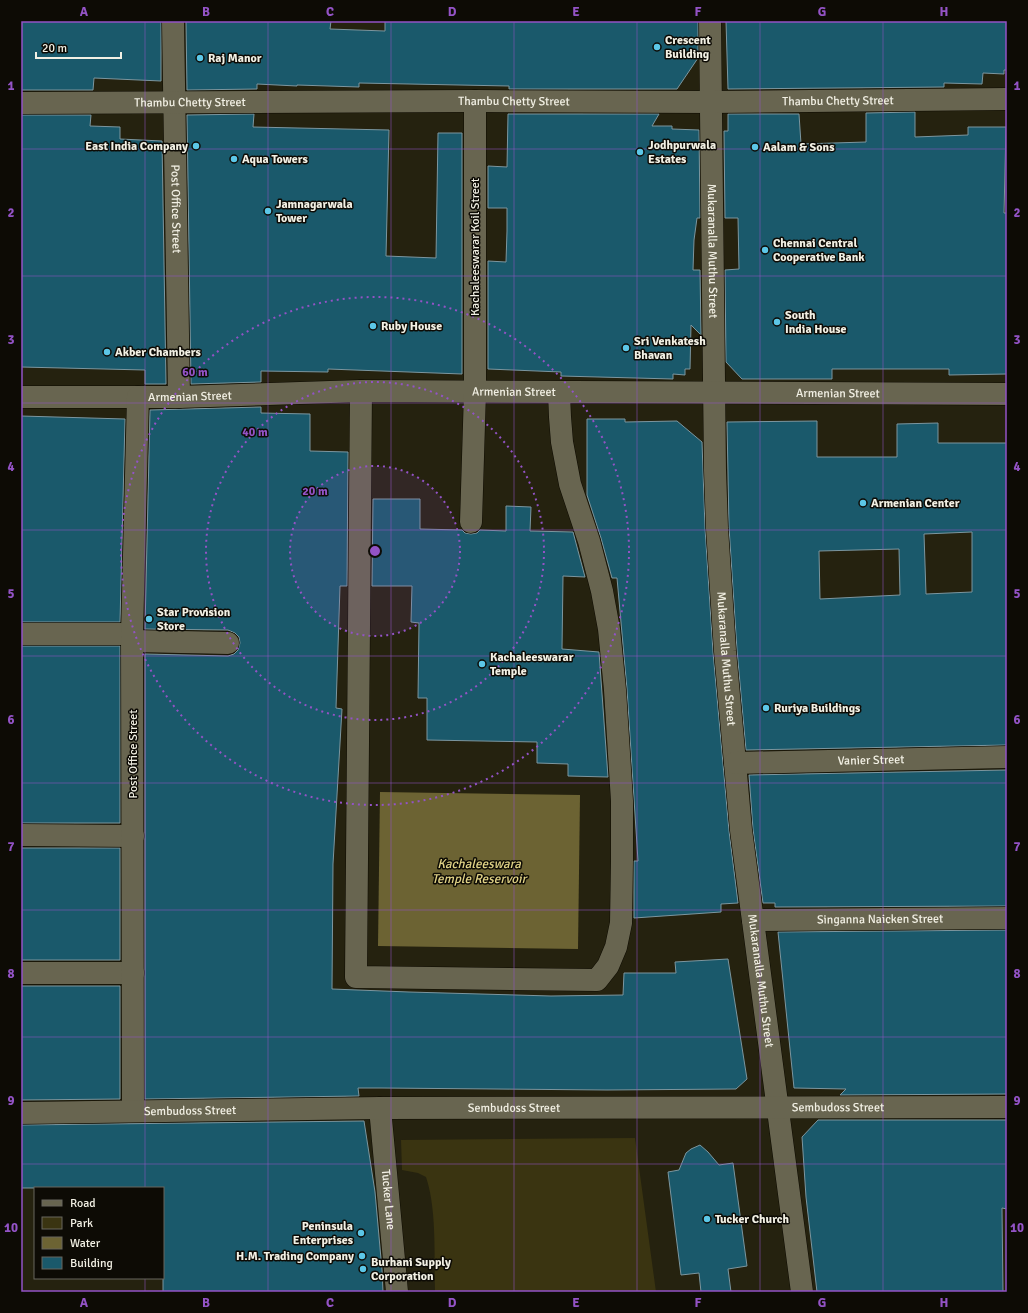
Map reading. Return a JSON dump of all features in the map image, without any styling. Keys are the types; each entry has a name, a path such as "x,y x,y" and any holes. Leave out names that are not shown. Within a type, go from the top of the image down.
{"street":[{"name":"Post Office Street","path":"173,21 179,397"},
{"name":"Mukaranalla Muthu Street","path":"710,21 717,528 725,651 741,830 802,1292"},
{"name":"Thambu Chetty Street","path":"21,103 475,101 711,102 1007,99"},
{"name":"Kachaleeswarar Koil Street","path":"471,522 475,392 475,101"},
{"name":"Armenian Street","path":"21,397 179,397 361,391 714,394 1007,394"},
{"path":"361,391 356,977 597,980 608,966 616,947 621,923 622,816 615,690 609,629 602,591 591,547 568,477 562,442 559,393"},
{"name":"Post Office Street","path":"133,1111 133,638 138,397"},
{"path":"21,634 228,643"},
{"name":"Vanier Street","path":"735,763 1007,757"},
{"path":"21,835 133,836"},
{"name":"Singanna Naicken Street","path":"753,920 1007,918"},
{"path":"21,973 133,972"},
{"name":"Sembudoss Street","path":"21,1113 380,1108 1007,1107"},
{"name":"Tucker Lane","path":"380,1108 397,1292"}],"green space":[{"path":"635,1138 656,1292 435,1292 434,1233 430,1190 426,1177 418,1173 402,1170 401,1140"}],"water":[{"name":"Kachaleeswara Temple Reservoir","path":"380,792 580,795 578,949 378,946"}],"building":[{"path":"21,21 161,21 161,81 94,78 93,90 21,90"},
{"path":"186,21 331,21 330,29 385,31 385,21 698,21 698,58 677,89 509,89 509,86 359,83 359,87 257,84 257,89 187,90"},
{"path":"726,21 1007,21 1007,70 1004,70 1004,74 983,73 982,84 944,83 944,87 728,89"},
{"path":"915,112 915,137 968,135 968,127 1006,127 1004,213 1007,213 1007,374 949,375 949,369 832,369 832,379 742,379 726,362 725,270 739,269 738,218 725,218 724,131 728,131 728,114 799,114 801,144 866,142 866,113"},
{"path":"254,114 253,127 389,130 386,256 436,258 438,133 462,133 462,374 328,369 328,372 261,371 261,382 191,384 187,115"},
{"path":"508,114 659,114 652,126 672,126 672,129 699,130 700,218 697,218 694,240 693,270 700,270 701,335 691,325 690,369 685,369 685,375 673,374 673,379 561,376 561,372 488,369 488,261 506,262 507,208 488,208 488,166 507,167"},
{"path":"21,115 91,115 90,126 120,127 120,139 162,141 166,384 145,384 145,370 21,367"},
{"path":"261,407 261,413 310,414 310,451 348,452 347,586 340,586 336,708 342,709 333,864 332,989 551,996 623,995 624,973 676,973 675,962 728,959 747,1079 736,1089 607,1090 358,1088 359,1096 145,1099 145,654 228,656 234,654 238,650 240,643 239,637 235,633 228,630 145,629 150,410"},
{"path":"21,416 125,419 120,622 21,622"},
{"path":"587,419 625,419 625,422 677,421 702,442 705,528 713,652 729,831 738,903 721,904 721,912 634,918 634,861 638,861 627,689 617,578 612,578 587,495"},
{"path":"817,421 817,457 897,457 897,424 938,423 938,443 1007,443 1007,745 746,750 737,650 729,527 727,422","holes":["972,532 972,592 926,594 924,534","899,549 900,595 820,599 819,551"]},
{"name":"Kachaleeswarar Temple","path":"373,499 420,499 420,529 462,530 465,533 471,534 477,533 480,530 506,531 506,506 531,507 530,531 573,532 585,577 563,576 562,649 599,652 608,777 568,776 568,764 537,763 537,742 427,740 427,698 418,698 419,623 411,622 412,586 372,586"},
{"path":"21,646 120,646 120,823 21,823"},
{"path":"1007,770 1007,906 775,907 775,903 763,903 753,829 749,775"},
{"path":"21,848 120,848 120,960 21,960"},
{"path":"1007,930 1007,1094 840,1095 846,1089 794,1088 778,932"},
{"path":"21,986 120,986 120,1099 21,1100"},
{"path":"818,1120 1007,1120 1007,1209 1002,1208 1003,1292 817,1292 806,1197 802,1137"},
{"path":"364,1121 375,1192 383,1292 163,1292 164,1187 21,1188 21,1125"},
{"name":"Tucker Church","path":"700,1145 719,1165 733,1163 747,1266 728,1269 731,1292 701,1292 699,1273 681,1275 668,1172 679,1170 686,1153"}],"place":[{"name":"Crescent Building","path":"657,47"},
{"name":"Raj Manor","path":"200,58"},
{"name":"East India Company","path":"196,146"},
{"name":"Aalam & Sons","path":"755,147"},
{"name":"Jodhpurwala Estates","path":"640,152"},
{"name":"Aqua Towers","path":"234,159"},
{"name":"Jamnagarwala Tower","path":"268,211"},
{"name":"Chennai Central Cooperative Bank","path":"765,250"},
{"name":"South India House","path":"777,322"},
{"name":"Ruby House","path":"373,326"},
{"name":"Sri Venkatesh Bhavan","path":"626,348"},
{"name":"Akber Chambers","path":"107,352"},
{"name":"Armenian Center","path":"863,503"},
{"name":"Star Provision Store","path":"149,619"},
{"name":"Kachaleeswarar Temple","path":"482,664"},
{"name":"Ruriya Buildings","path":"766,708"},
{"name":"Tucker Church","path":"707,1219"},
{"name":"Peninsula Enterprises","path":"361,1233"},
{"name":"H.M. Trading Company","path":"362,1256"},
{"name":"Burhani Supply Corporation","path":"363,1269"}]}
